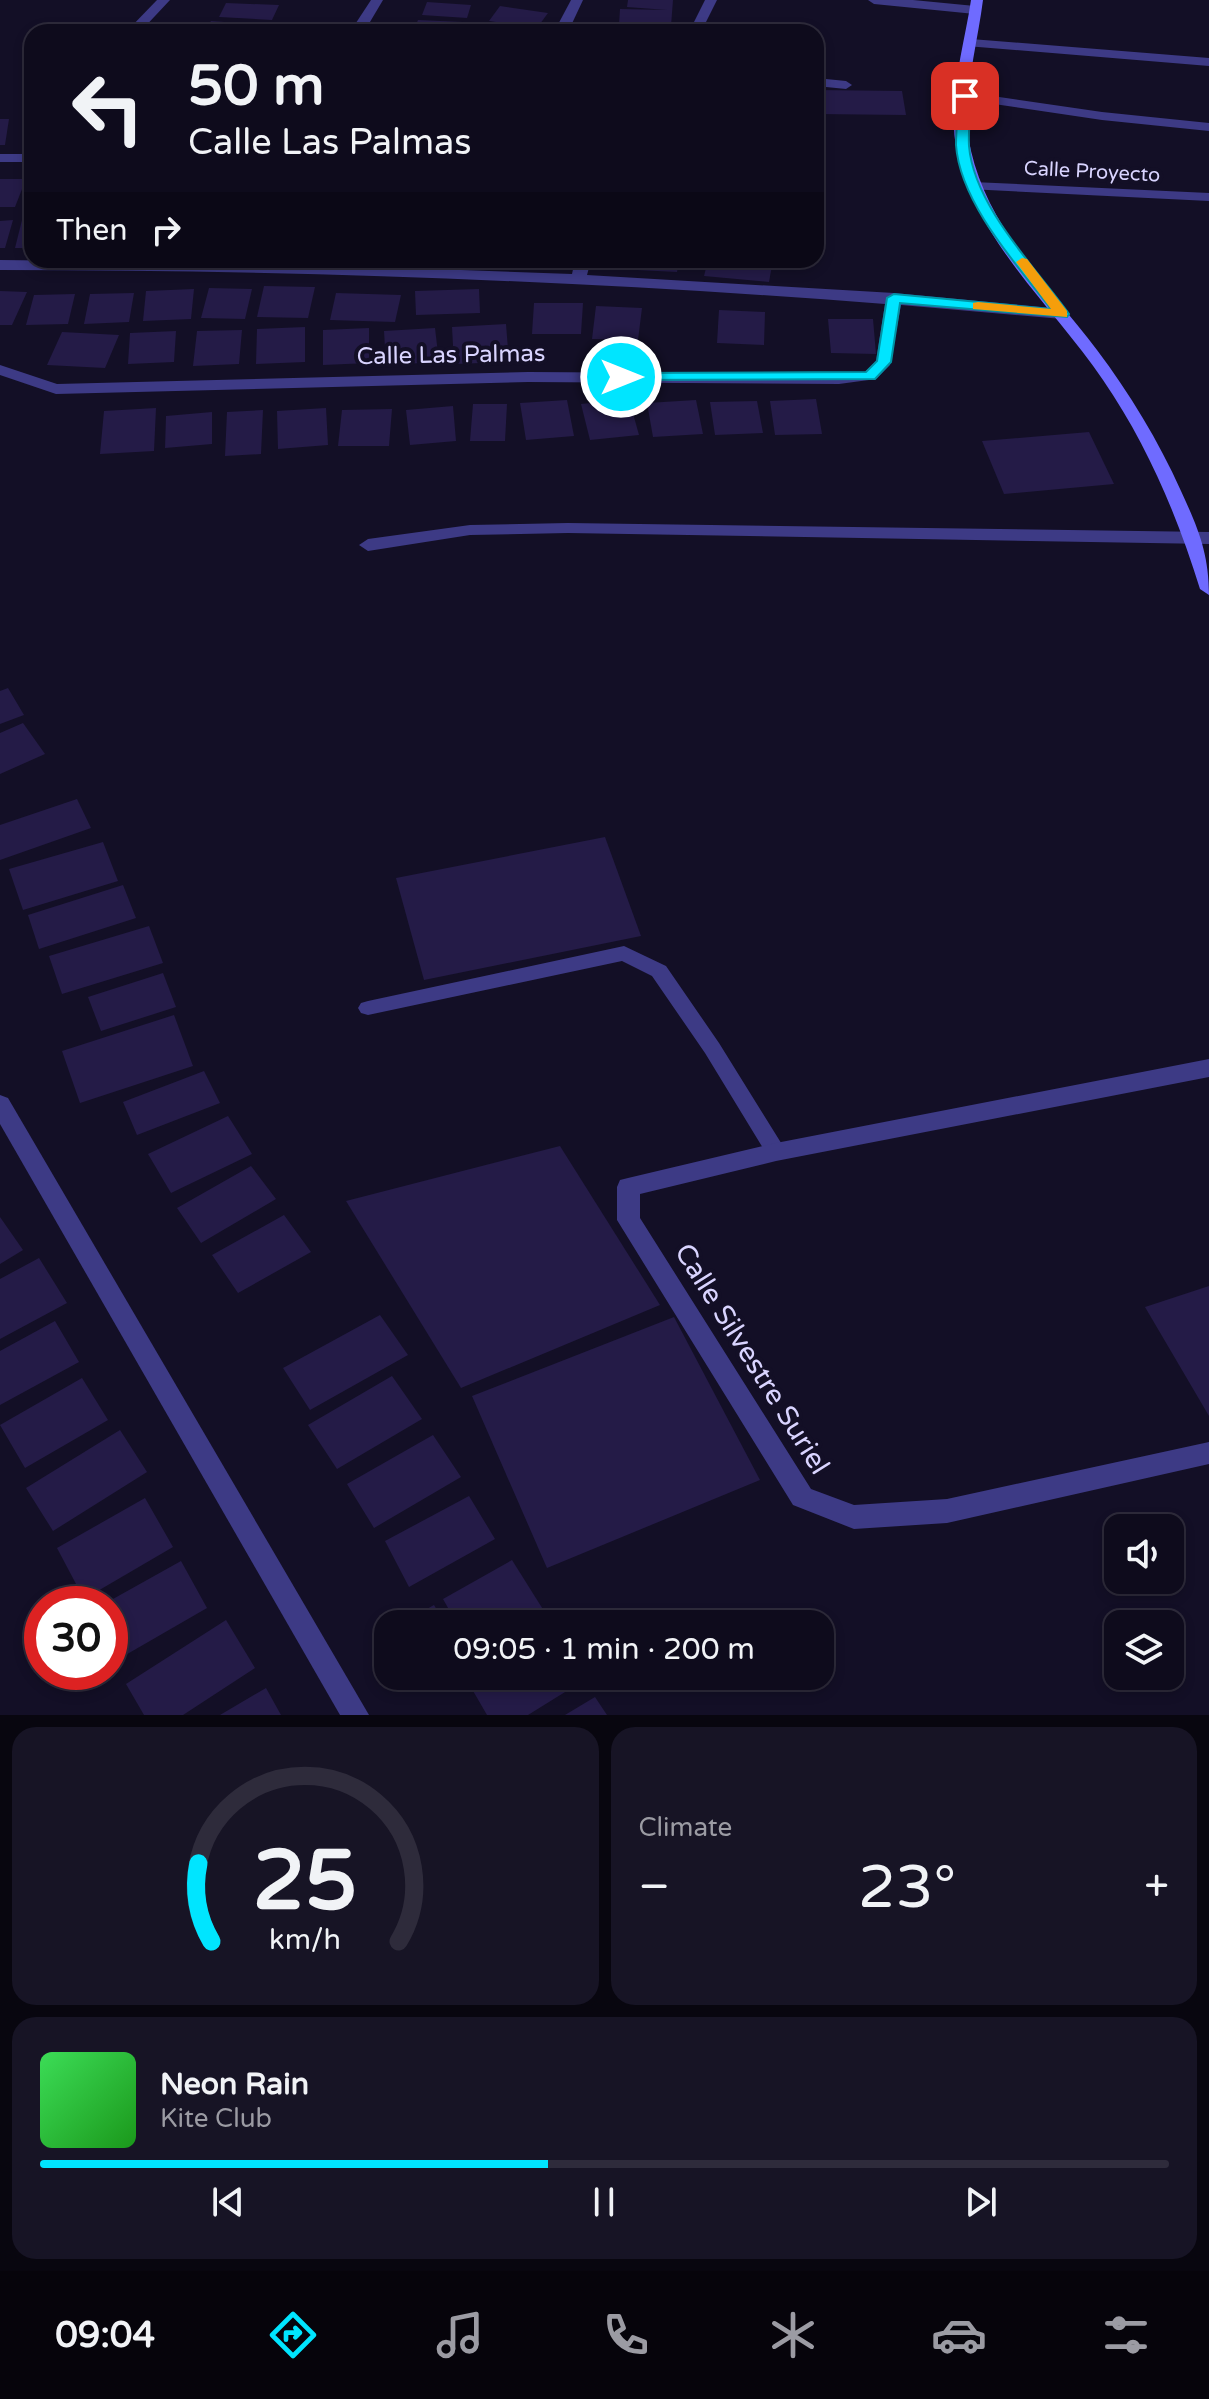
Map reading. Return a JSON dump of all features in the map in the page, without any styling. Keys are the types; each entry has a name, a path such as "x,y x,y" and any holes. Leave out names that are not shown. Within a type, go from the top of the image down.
{"main road":[{"path":"976,5 965,96 963,147 973,186 1001,233 1109,377 1148,443 1201,537 1209,589"}],"street":[{"path":"141,24 164,0"},
{"path":"362,24 377,0"},
{"path":"565,24 577,0"},
{"path":"874,0 976,5"},
{"path":"971,43 1209,62"},
{"path":"965,96 1102,116 1209,127"},
{"path":"0,158 24,158"},
{"name":"Calle Proyecto","path":"973,186 1209,197"},
{"path":"0,265 24,265"},
{"path":"235,268 391,270 578,280 894,298 1062,314"},
{"path":"578,280 581,268"},
{"name":"Calle Las Palmas","path":"0,370 56,389 528,377 870,376 884,362 894,298"},
{"path":"368,545 470,530 568,528 1201,537"},
{"path":"776,1152 1209,1068"},
{"path":"0,1104 355,1715"},
{"name":"Calle Silvestre Suriel","path":"776,1152 628,1187 629,1220 802,1497 854,1517 947,1511 1209,1453"}],"lane":[{"path":"699,24 711,0"},
{"path":"824,83 846,85"},
{"path":"368,1008 624,953 659,971 712,1048 776,1152"}],"building":[{"path":"628,0 673,0 671,24 619,24 620,9 667,10 627,7"},
{"path":"427,2 471,5 467,18 422,15"},
{"path":"226,3 279,5 272,20 219,17"},
{"path":"500,6 548,13 540,24 489,21"},
{"path":"418,20 463,22 462,24 416,24"},
{"path":"211,21 253,24 209,24"},
{"path":"824,90 902,91 906,115 824,114"},
{"path":"0,119 9,119 5,145 0,145"},
{"path":"0,179 24,179 15,207 0,207"},
{"path":"13,220 5,248 0,248 0,221"},
{"path":"22,220 24,248 15,248"},
{"path":"617,268 678,268 677,272"},
{"path":"706,268 772,268 769,282 704,276"},
{"path":"264,286 315,287 308,318 257,317"},
{"path":"209,288 252,289 245,319 201,318"},
{"path":"194,289 191,319 143,321 146,291"},
{"path":"479,289 480,313 416,315 415,291"},
{"path":"0,291 27,292 12,325 0,325"},
{"path":"134,293 129,322 84,324 90,294"},
{"path":"336,293 401,295 395,322 330,320"},
{"path":"75,294 68,324 26,325 34,295"},
{"path":"534,303 583,303 581,334 532,334"},
{"path":"596,306 642,308 638,340 592,339"},
{"path":"719,310 765,312 764,345 717,343"},
{"path":"828,319 873,319 876,354 831,353"},
{"path":"506,324 509,362 454,364 452,327"},
{"path":"305,327 305,362 256,364 257,329"},
{"path":"369,328 369,363 323,365 323,330"},
{"path":"435,328 439,362 386,365 384,331"},
{"path":"242,330 239,364 193,366 197,331"},
{"path":"176,331 174,362 128,364 130,333"},
{"path":"62,332 119,335 105,368 47,365"},
{"path":"629,399 639,435 590,440 581,404"},
{"path":"816,399 822,434 775,435 770,401"},
{"path":"567,400 574,436 526,440 520,403"},
{"path":"696,400 703,434 653,437 647,403"},
{"path":"757,401 763,433 715,435 710,402"},
{"path":"473,404 507,404 505,441 470,441"},
{"path":"453,406 456,441 410,445 406,410"},
{"path":"156,408 154,451 100,454 104,411"},
{"path":"326,408 328,445 278,449 277,411"},
{"path":"392,409 389,446 338,446 342,410"},
{"path":"263,410 261,454 225,456 227,412"},
{"path":"212,412 212,444 165,448 166,416"},
{"path":"1089,432 1114,484 1004,494 982,441"},
{"path":"8,688 24,715 0,724 0,691"},
{"path":"23,723 45,754 0,774 0,733"},
{"path":"77,799 91,828 0,860 0,825"},
{"path":"605,837 641,936 424,980 396,878"},
{"path":"103,842 118,881 23,910 9,869"},
{"path":"123,885 136,918 39,949 28,915"},
{"path":"149,926 163,963 62,994 49,956"},
{"path":"163,973 176,1007 101,1031 88,997"},
{"path":"174,1015 193,1066 80,1103 62,1051"},
{"path":"204,1071 220,1103 137,1135 123,1102"},
{"path":"228,1116 252,1154 171,1193 148,1154"},
{"path":"560,1146 660,1305 461,1388 346,1201"},
{"path":"251,1166 276,1199 201,1243 177,1208"},
{"path":"284,1215 311,1252 238,1293 212,1255"},
{"path":"0,1217 23,1250 0,1264"},
{"path":"39,1258 67,1303 0,1339 0,1279"},
{"path":"1209,1286 1209,1416 1145,1307"},
{"path":"380,1315 408,1355 310,1410 283,1368"},
{"path":"674,1317 760,1480 547,1568 472,1396"},
{"path":"55,1321 79,1362 0,1405 0,1351"},
{"path":"392,1376 422,1419 337,1469 308,1425"},
{"path":"82,1378 108,1420 25,1468 0,1425"},
{"path":"120,1430 147,1472 53,1531 26,1488"},
{"path":"433,1435 461,1477 374,1528 347,1484"},
{"path":"469,1496 495,1539 409,1587 385,1541"},
{"path":"145,1498 173,1547 106,1586 77,1586 57,1548"},
{"path":"512,1560 543,1610 449,1610 443,1599"},
{"path":"181,1561 207,1608 128,1654 128,1591"},
{"path":"226,1620 255,1668 183,1715 144,1715 128,1683"},
{"path":"266,1688 281,1715 220,1715"},
{"path":"473,1690 568,1690 528,1715 487,1715"},
{"path":"595,1697 607,1715 565,1715"}],"slow traffic":[{"path":"978,306 1062,314 1022,262"}],"route":[{"path":"621,377 839,379 870,376 884,362 894,298 1062,314 1001,233 973,186 963,147 965,96"}]}
